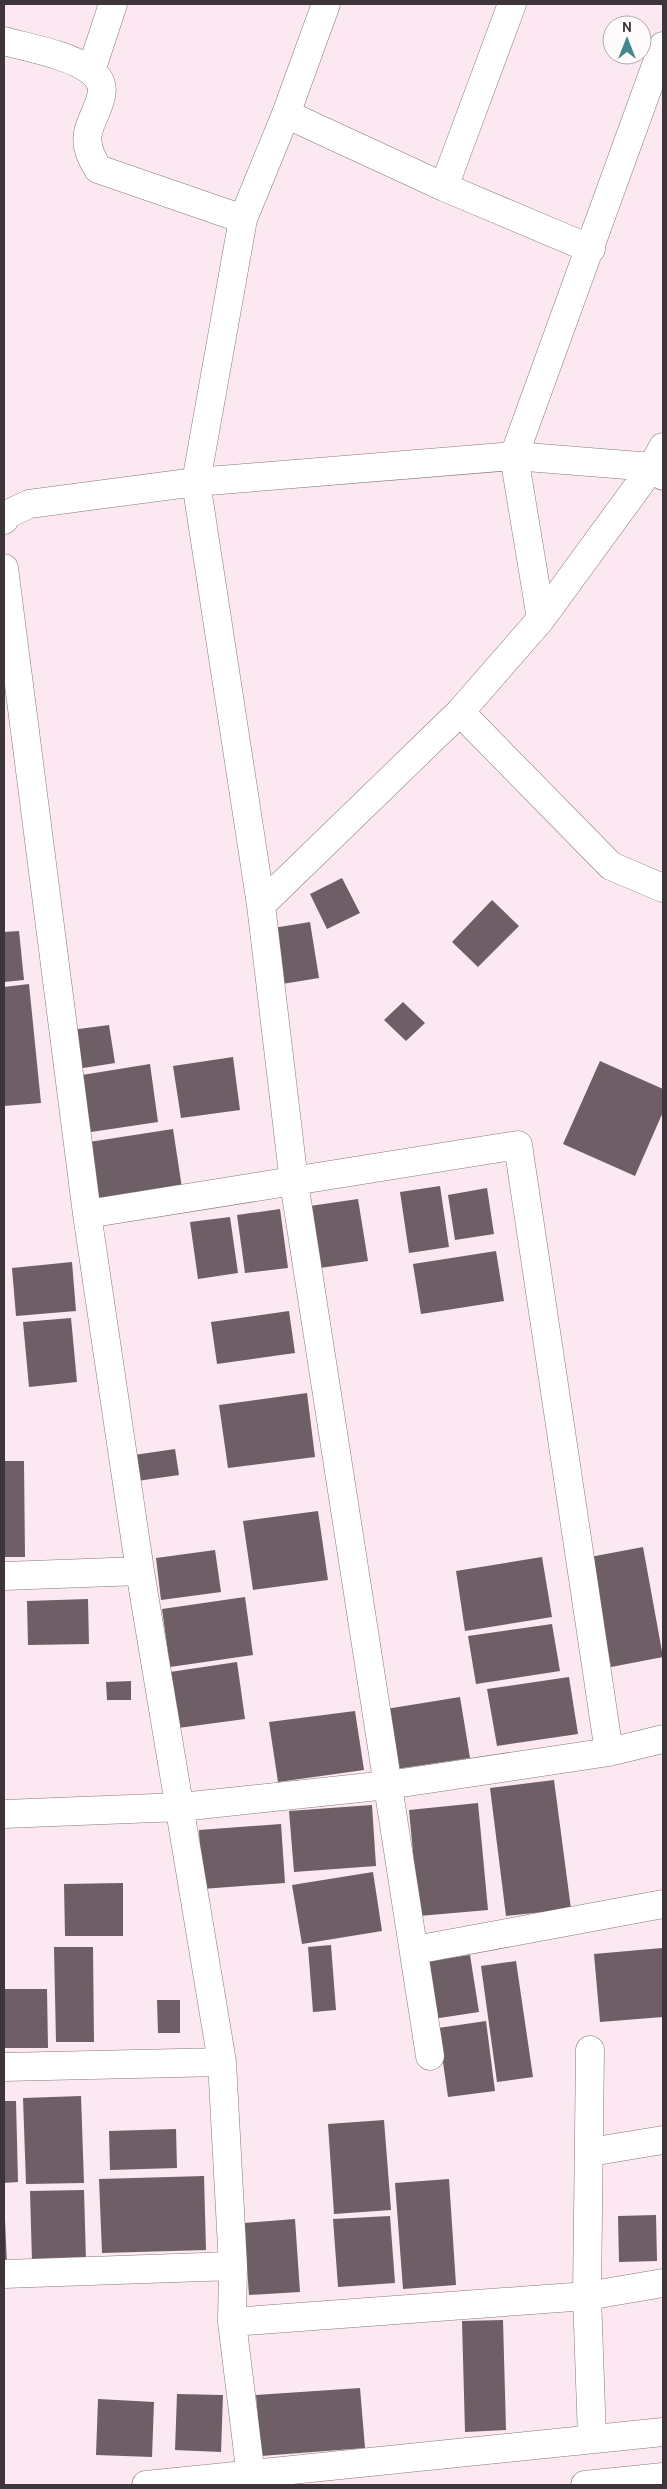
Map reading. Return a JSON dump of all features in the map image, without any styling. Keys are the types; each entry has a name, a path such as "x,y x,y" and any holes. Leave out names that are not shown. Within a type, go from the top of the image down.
{"street":[{"path":"91,71 113,4"},
{"path":"326,4 286,114 243,219 196,482 261,905 294,1182 430,2056"},
{"path":"444,187 512,4"},
{"path":"4,41 72,61 91,71 101,83 102,98 88,134 89,154 98,169 243,219"},
{"path":"541,620 514,456 591,249 663,46"},
{"path":"286,114 444,187 591,249"},
{"path":"4,520 6,515 29,504 196,482 514,456 659,463"},
{"path":"261,905 460,712 541,620 659,463"},
{"path":"4,568 87,1214 140,1571 181,1807 222,2062 233,2266 232,2322 251,2480"},
{"path":"460,712 611,866 663,888"},
{"path":"87,1214 518,1145 609,1752"},
{"path":"4,1576 140,1571"},
{"path":"4,1814 181,1807 388,1785 609,1752 663,1739"},
{"path":"415,1950 663,1904"},
{"path":"590,2050 587,2296 592,2438"},
{"path":"4,2067 222,2062"},
{"path":"590,2152 663,2140"},
{"path":"4,2274 233,2266"},
{"path":"232,2322 587,2296 663,2283"},
{"path":"146,2485 251,2480 592,2438 663,2432"},
{"path":"585,2485 663,2477"}],"building":[{"path":"342,878 360,913 327,929 310,894"},
{"path":"492,900 519,926 478,967 452,942"},
{"path":"310,922 319,978 276,985 267,929"},
{"path":"19,931 24,980 4,982 4,932"},
{"path":"29,984 41,1103 4,1106 4,987"},
{"path":"403,1002 425,1023 406,1041 384,1020"},
{"path":"109,1025 115,1063 77,1069 71,1030"},
{"path":"233,1057 240,1110 181,1118 173,1066"},
{"path":"600,1061 663,1089 663,1112 635,1176 563,1144"},
{"path":"150,1064 158,1122 91,1132 82,1075"},
{"path":"173,1129 182,1188 97,1201 89,1142"},
{"path":"440,1186 449,1247 409,1253 400,1192"},
{"path":"487,1188 494,1234 455,1240 448,1195"},
{"path":"358,1199 368,1261 320,1268 310,1206"},
{"path":"280,1209 288,1268 245,1273 237,1215"},
{"path":"230,1217 238,1273 198,1279 190,1222"},
{"path":"496,1251 504,1301 421,1314 413,1264"},
{"path":"72,1262 76,1311 16,1316 12,1268"},
{"path":"289,1311 295,1353 217,1364 211,1322"},
{"path":"71,1318 77,1382 29,1387 23,1322"},
{"path":"307,1393 315,1457 228,1468 219,1405"},
{"path":"175,1449 179,1475 137,1481 134,1455"},
{"path":"4,1461 24,1461 25,1557 4,1557"},
{"path":"318,1511 328,1580 253,1590 243,1521"},
{"path":"643,1547 663,1657 611,1667 590,1557"},
{"path":"215,1550 221,1592 161,1600 156,1558"},
{"path":"542,1557 552,1617 465,1631 456,1571"},
{"path":"245,1597 253,1655 170,1667 162,1609"},
{"path":"88,1599 89,1644 28,1645 27,1601"},
{"path":"552,1624 560,1671 476,1684 468,1636"},
{"path":"237,1662 245,1719 178,1728 170,1672"},
{"path":"569,1677 578,1734 497,1746 487,1689"},
{"path":"131,1681 131,1700 107,1700 106,1682"},
{"path":"460,1697 470,1758 396,1769 386,1709"},
{"path":"355,1711 364,1770 278,1782 269,1722"},
{"path":"554,1780 571,1909 506,1916 490,1788"},
{"path":"478,1803 488,1910 419,1916 409,1810"},
{"path":"372,1805 376,1866 294,1872 289,1811"},
{"path":"281,1824 285,1883 202,1889 199,1830"},
{"path":"373,1872 382,1931 302,1944 292,1885"},
{"path":"123,1883 123,1936 65,1936 64,1884"},
{"path":"331,1945 336,2010 313,2012 308,1947"},
{"path":"54,1947 93,1947 94,2042 56,2042"},
{"path":"662,1948 663,2017 600,2022 594,1954"},
{"path":"470,1955 479,2012 433,2019 423,1962"},
{"path":"516,1961 533,2077 497,2082 481,1966"},
{"path":"4,1989 47,1989 48,2048 5,2048"},
{"path":"157,2000 180,2000 180,2033 158,2033"},
{"path":"486,2021 495,2091 448,2097 438,2028"},
{"path":"81,2096 84,2183 26,2184 23,2098"},
{"path":"4,2101 16,2101 18,2182 4,2183"},
{"path":"384,2120 391,2210 334,2214 328,2124"},
{"path":"176,2129 177,2168 110,2170 109,2131"},
{"path":"204,2176 206,2250 102,2253 99,2179"},
{"path":"449,2179 456,2285 403,2289 395,2183"},
{"path":"84,2190 86,2261 32,2262 30,2191"},
{"path":"656,2215 657,2261 619,2262 618,2216"},
{"path":"390,2216 395,2283 338,2287 333,2219"},
{"path":"295,2219 300,2292 249,2295 244,2223"},
{"path":"5,2220 7,2264 4,2264"},
{"path":"503,2320 506,2430 465,2432 462,2321"},
{"path":"360,2388 365,2448 261,2456 256,2395"},
{"path":"177,2394 223,2395 221,2452 175,2450"},
{"path":"98,2399 154,2402 152,2457 96,2455"}]}
